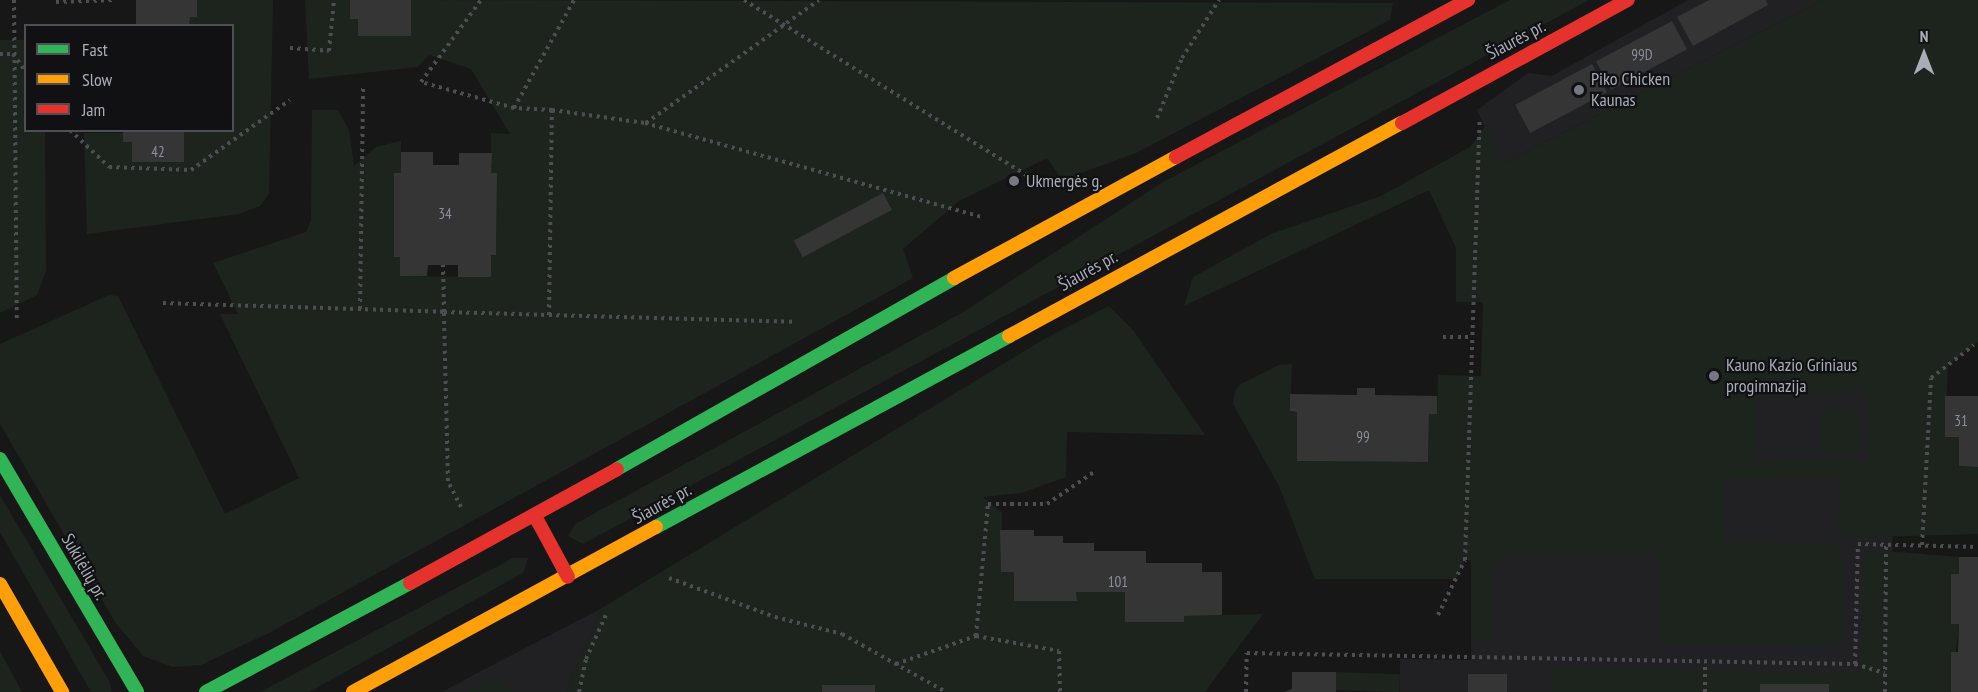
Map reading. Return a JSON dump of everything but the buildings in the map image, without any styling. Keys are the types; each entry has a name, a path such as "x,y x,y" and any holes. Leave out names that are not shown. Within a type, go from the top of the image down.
{"main road":[{"path":"207,692 536,516 1039,230 1468,0"},
{"name":"Šiaurės pr.","path":"353,692 1628,0"},
{"name":"Sukilėlių pr.","path":"0,459 137,692"},
{"path":"536,516 568,577"},
{"path":"0,584 62,692"}],"path":[{"path":"14,0 16,321"},
{"path":"56,2 115,0"},
{"path":"290,48 329,51 334,0"},
{"path":"481,0 421,82 514,108 645,123 982,217"},
{"path":"514,108 574,0"},
{"path":"744,0 1042,185"},
{"path":"645,123 819,0"},
{"path":"1157,118 1182,58 1219,0"},
{"path":"0,54 13,54"},
{"path":"13,54 24,69"},
{"path":"360,309 363,84"},
{"path":"72,132 109,167 191,170 290,100"},
{"path":"549,315 552,111"},
{"path":"1438,615 1465,560 1480,115"},
{"path":"443,265 448,481 461,507"},
{"path":"163,303 794,322"},
{"path":"1443,337 1473,337"},
{"path":"1922,545 1931,378 1974,345"},
{"path":"976,636 988,504 1047,504 1094,472"},
{"path":"1855,664 1858,544 1978,547"},
{"path":"1885,692 1886,545"},
{"path":"669,578 775,617 842,634 946,692"},
{"path":"579,692 586,659 606,615"},
{"path":"896,664 976,636 1059,651 1060,692"},
{"path":"1246,692 1247,653 1855,664 1885,673"},
{"path":"1705,662 1705,692"}],"shaded area":[{"path":"197,0 273,0 269,194 260,206 239,214 87,234 84,133 123,133 132,142 132,162 184,162 184,132 234,132 234,24 189,24 190,17 197,17"},
{"path":"305,0 350,0 350,19 358,19 358,36 411,36 411,0 1393,3 1390,20 1136,153 1062,180 1047,158 959,201 903,249 913,278 269,633 201,665 173,667 143,656 115,622 0,424 0,344 109,295 118,296 225,514 299,478 220,314 238,314 213,263 306,232 311,220 312,110 338,110 349,130 354,166 376,147 401,141 401,173 394,174 394,256 400,257 400,276 491,277 491,255 496,255 497,174 491,173 491,133 510,134 471,69 429,55 418,67 309,79"},
{"path":"1510,0 1589,0 583,544 568,536 575,524 960,314 1163,182"},
{"path":"1688,0 1823,0 1502,164 1477,110 1528,73 1552,76"},
{"name":"Kauno Kazio Griniaus progimnazija","path":"1823,0 1978,0 1978,342 1948,365 1945,437 1959,437 1959,466 1978,467 1978,534 1838,538 1839,475 1725,476 1725,542 1838,543 1839,557 1843,557 1843,646 1660,645 1658,553 1510,554 1493,566 1492,640 1471,640 1471,560 1465,560 1456,579 1315,579 1279,486 1233,404 1235,391 1241,384 1279,365 1292,364 1290,411 1297,412 1297,461 1428,462 1429,414 1437,413 1438,375 1481,376 1483,302 1456,302 1456,248 1429,190 1184,306 1193,277 1271,234 1381,196 1470,147 1485,126 1502,164","holes":["1756,392 1869,392 1869,459 1756,459"]},
{"name":"Kauno Kazio Griniaus progimnazija","path":"1978,0 1893,322 1892,692 1400,692 1400,659 1471,660 1472,431"},
{"path":"0,40 24,40 24,132 45,132 46,271 37,295 0,313"},
{"path":"1109,306 1133,330 1205,435 1067,432 1066,477 1021,493 983,497 1002,513 1001,572 1014,572 1014,601 1076,601 1076,592 1125,592 1126,622 1184,622 1184,616 1263,614 1205,692 875,692 822,685 822,692 566,692 602,608 1046,338"},
{"path":"1821,409 1858,409 1858,452 1821,452"},
{"path":"0,495 109,681 112,692 91,692 0,532"},
{"path":"1899,552 1959,557 1959,574 1951,574 1951,624 1959,624 1951,692 1829,692 1760,684 1760,692 1552,692 1552,667 1861,673 1863,553"},
{"path":"513,558 528,558 523,573 309,692 260,692"},
{"path":"602,608 566,692 442,692 481,671"},
{"path":"0,651 22,692 0,692"},
{"path":"1336,672 1400,674 1399,692 1335,690"},
{"path":"489,679 504,681 513,692 465,692"}],"traffic: fast":[{"path":"617,469 954,278"},
{"path":"656,527 1009,336"},
{"path":"0,459 137,692"},
{"path":"206,692 410,583"}],"traffic: slow":[{"path":"1009,336 1402,123"},
{"path":"954,278 1176,157"},
{"path":"353,692 656,527"},
{"path":"0,584 62,692"}],"traffic: jam":[{"path":"1176,157 1468,0"},
{"path":"1402,123 1628,0"},
{"path":"410,583 617,469"},
{"path":"535,516 568,577"}],"place":[{"name":"Piko Chicken Kaunas","path":"1579,90"},
{"name":"Ukmergės g.","path":"1014,181"},
{"name":"Kauno Kazio Griniaus progimnazija","path":"1714,376"}]}
